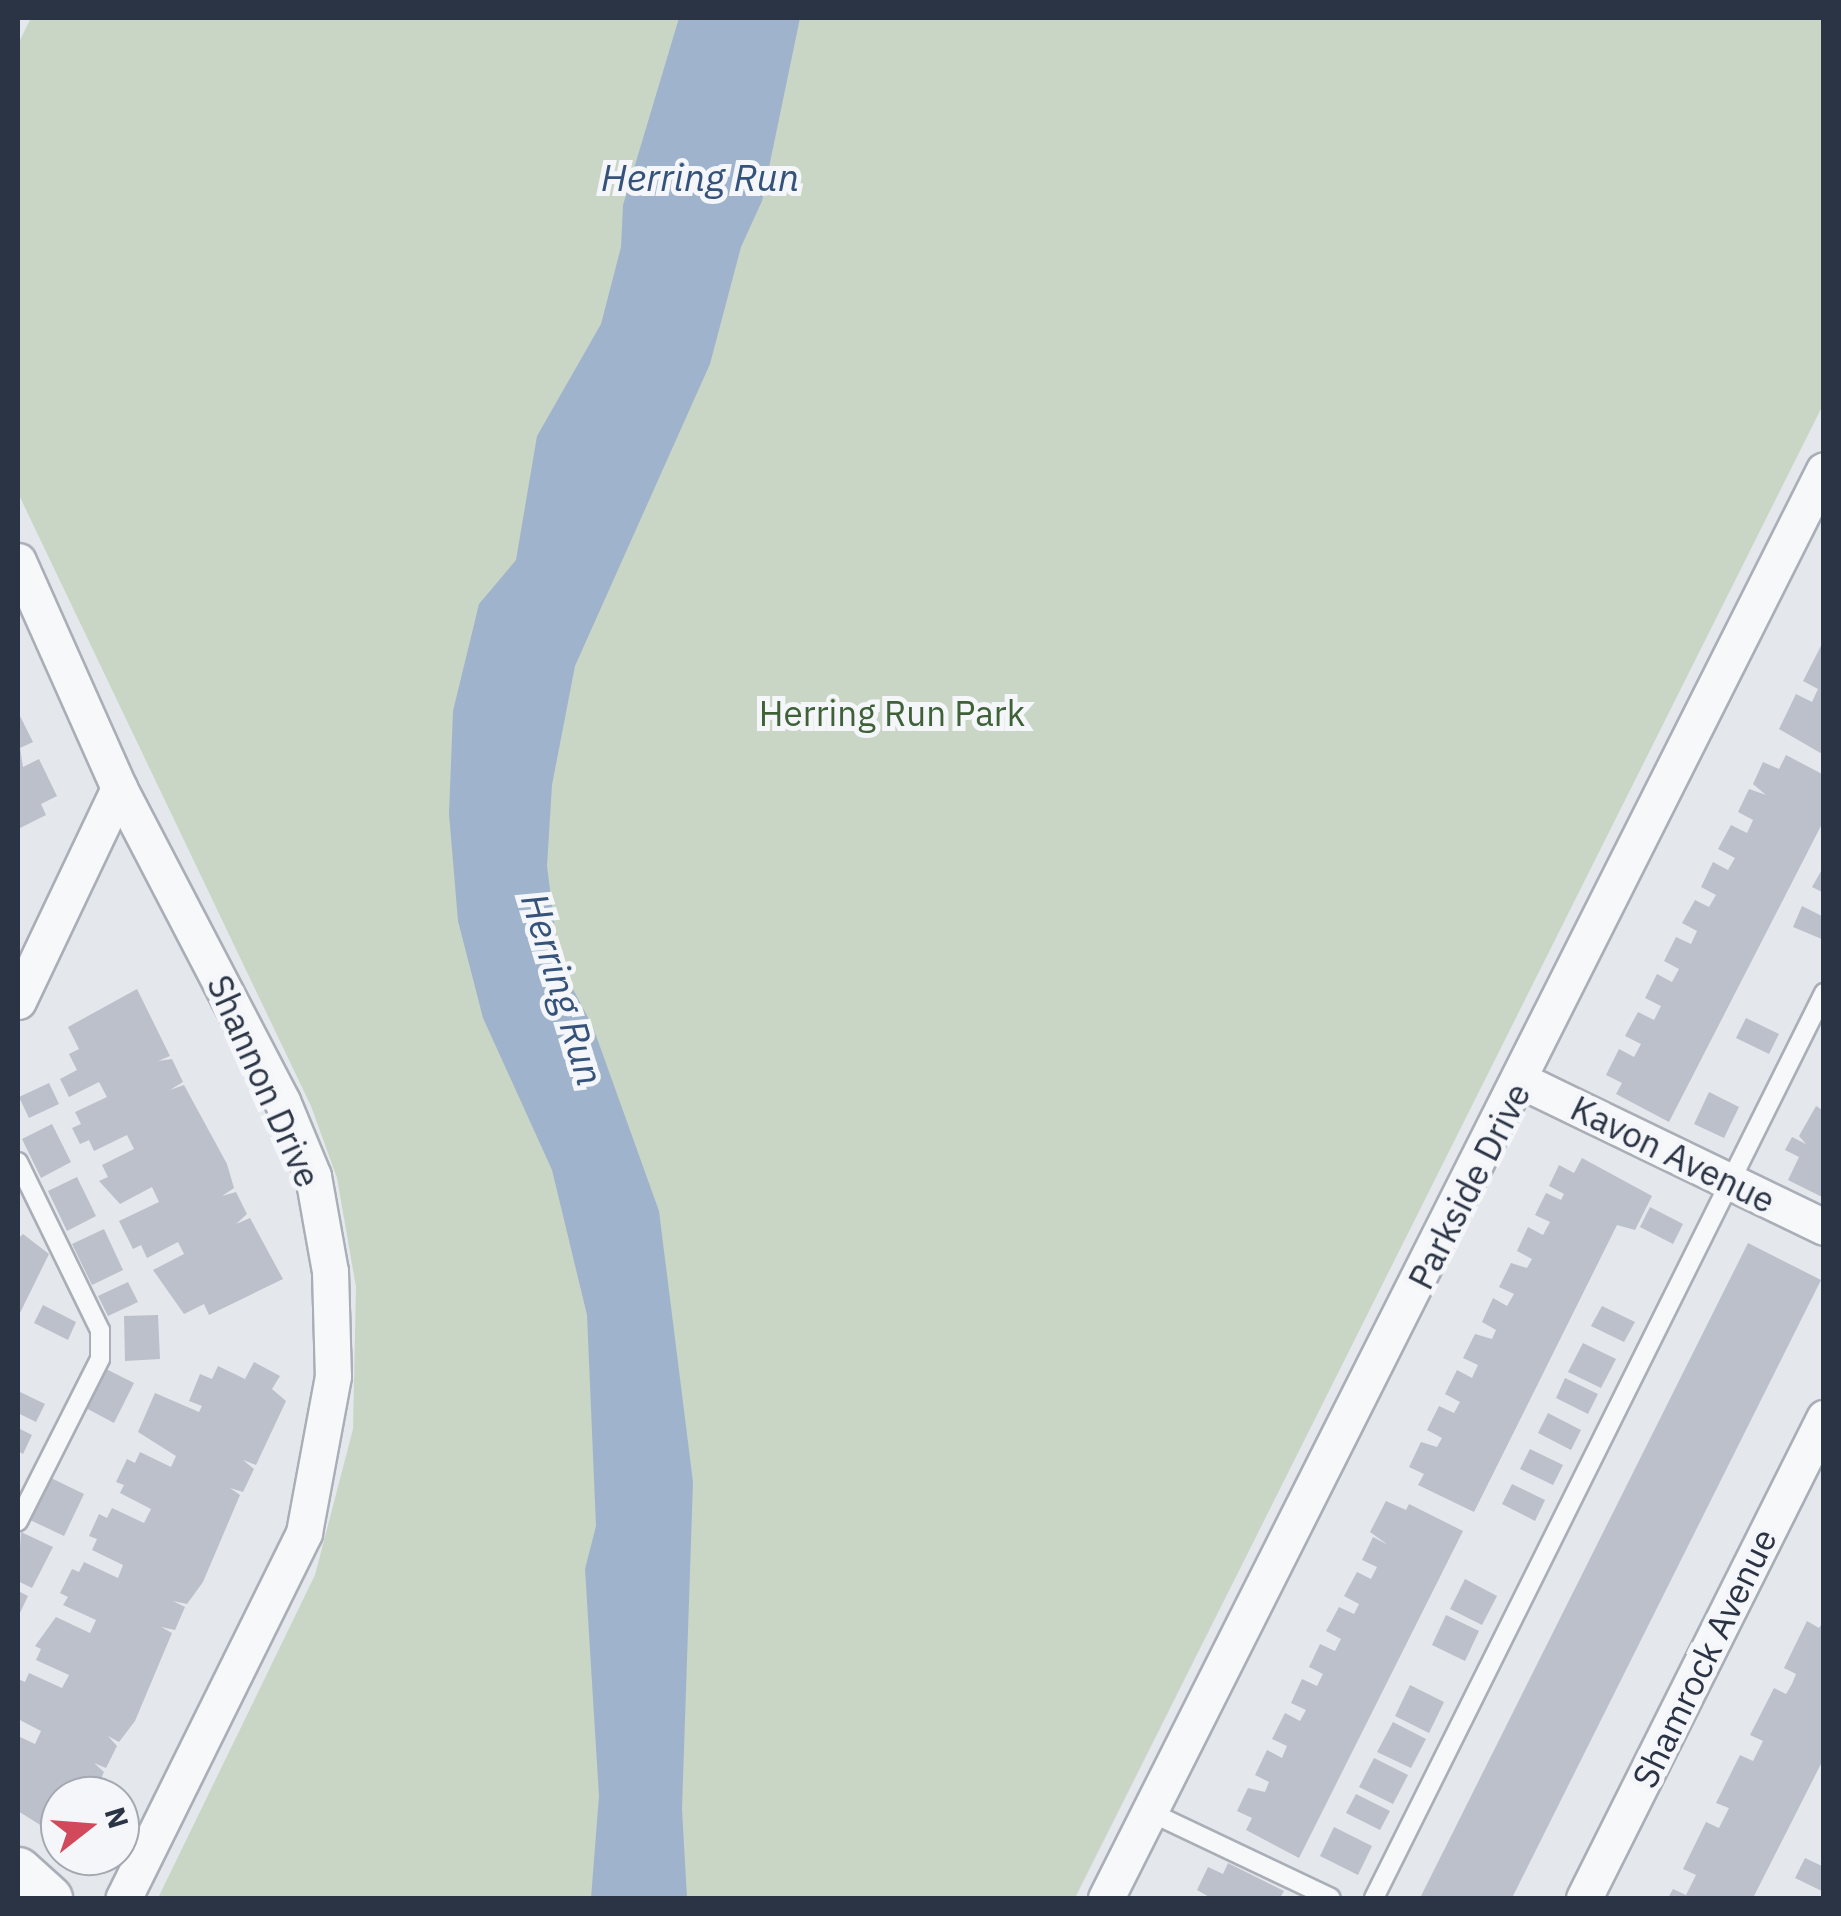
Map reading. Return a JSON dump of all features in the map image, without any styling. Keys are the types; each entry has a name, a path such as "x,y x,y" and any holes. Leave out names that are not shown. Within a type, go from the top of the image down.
{"street":[{"name":"Parkside Drive","path":"1106,1898 1522,1081 1824,470"},
{"name":"Shannon Drive","path":"18,561 120,788 282,1101 312,1176 330,1271 333,1347 324,1452 304,1532 124,1898"},
{"path":"18,1001 120,788"},
{"name":"Kavon Avenue","path":"1522,1081 1824,1227"},
{"name":"Shamrock Avenue","path":"1584,1898 1824,1418"},
{"path":"18,1870 50,1898"}],"lane":[{"path":"1374,1898 1824,994"},
{"path":"18,1162 100,1330 100,1359 18,1521"},
{"path":"1150,1812 1331,1898"}],"green space":[{"name":"Herring Run Park","path":"31,18 1823,18 1823,405 1075,1898 158,1898 315,1575 353,1429 356,1287 337,1178 311,1106 18,493 18,44"}],"water":[{"name":"Herring Run","path":"679,18 800,18 762,201 741,247 710,364 575,666 552,785 547,866 555,929 566,976 593,1027 659,1211 693,1482 682,1809 687,1898 591,1898 599,1796 585,1569 596,1526 587,1315 552,1170 483,1018 458,921 449,814 453,711 479,604 516,560 537,436 601,324 621,247 623,205"}],"building":[{"path":"1824,640 1824,755 1779,729 1796,694 1812,702 1818,689 1803,681"},
{"path":"18,712 33,742 20,748 23,767 39,759 57,796 41,804 46,815 18,829"},
{"path":"1786,755 1824,775 1824,820 1669,1122 1616,1094 1622,1083 1606,1075 1619,1049 1634,1057 1641,1044 1625,1036 1638,1012 1654,1020 1661,1006 1645,998 1657,974 1672,982 1679,969 1664,961 1676,937 1691,944 1697,931 1682,923 1695,900 1709,907 1716,895 1701,887 1713,862 1728,870 1735,858 1718,849 1731,825 1747,833 1753,820 1738,812 1749,789 1766,795 1753,784 1763,762 1779,769"},
{"path":"1824,866 1824,893 1812,887"},
{"path":"1802,906 1824,917 1824,940 1793,927"},
{"path":"137,989 170,1056 158,1061 172,1059 183,1082 170,1090 184,1085 227,1164 234,1188 222,1196 236,1192 247,1214 236,1224 250,1218 283,1279 209,1315 204,1304 184,1314 153,1270 184,1254 178,1242 147,1258 141,1245 133,1249 119,1221 159,1202 152,1187 120,1204 99,1181 108,1177 102,1165 134,1149 127,1135 94,1151 89,1140 80,1144 72,1128 81,1124 75,1112 107,1097 99,1082 69,1097 60,1079 77,1070 69,1054 79,1049 68,1027"},
{"path":"1746,1018 1779,1034 1769,1054 1736,1038"},
{"path":"49,1083 59,1104 29,1118 19,1097"},
{"path":"1709,1092 1739,1107 1724,1138 1694,1124"},
{"path":"1816,1106 1824,1111 1824,1198 1788,1180 1799,1157 1785,1150 1792,1137 1806,1144 1799,1136"},
{"path":"52,1124 71,1162 41,1178 22,1139"},
{"path":"1582,1158 1652,1196 1635,1230 1617,1225 1474,1512 1418,1485 1424,1474 1409,1467 1421,1442 1437,1447 1442,1438 1427,1430 1439,1406 1454,1413 1460,1402 1445,1394 1457,1370 1472,1378 1478,1365 1463,1358 1475,1334 1492,1339 1496,1330 1482,1322 1493,1298 1507,1306 1514,1294 1499,1287 1511,1263 1527,1268 1532,1259 1517,1251 1528,1227 1543,1235 1550,1222 1535,1215 1546,1193 1561,1200 1564,1194 1549,1186 1559,1165 1574,1173"},
{"path":"77,1177 96,1216 67,1231 48,1191"},
{"path":"1650,1207 1683,1224 1673,1244 1640,1227"},
{"path":"104,1229 123,1270 92,1285 72,1244"},
{"path":"23,1234 49,1254 18,1317 18,1239"},
{"path":"1748,1243 1821,1280 1512,1898 1420,1898"},
{"path":"128,1282 138,1302 108,1316 98,1296"},
{"path":"43,1305 76,1322 68,1340 34,1323"},
{"path":"1602,1306 1635,1322 1624,1342 1591,1326"},
{"path":"158,1315 160,1359 125,1361 124,1316"},
{"path":"1583,1343 1616,1359 1601,1388 1568,1372"},
{"path":"254,1362 280,1376 272,1389 286,1401 256,1465 243,1460 254,1469 243,1492 230,1488 240,1495 203,1582 187,1604 173,1601 185,1607 175,1630 161,1627 172,1633 135,1721 119,1742 108,1736 117,1746 106,1768 94,1763 104,1772 102,1776 40,1776 40,1825 18,1811 18,1736 35,1744 41,1731 18,1719 18,1679 25,1682 29,1673 62,1688 69,1675 36,1660 41,1649 35,1646 56,1617 90,1633 96,1620 63,1605 68,1597 60,1593 72,1569 79,1572 84,1562 118,1578 123,1565 92,1550 97,1539 89,1536 99,1514 107,1518 112,1508 144,1523 151,1509 120,1493 124,1485 116,1482 127,1459 135,1463 140,1452 171,1467 176,1456 138,1432 155,1393 199,1412 202,1406 189,1401 200,1374 212,1379 218,1366 245,1379"},
{"path":"104,1368 134,1383 114,1423 84,1407"},
{"path":"1565,1378 1598,1394 1588,1414 1556,1398"},
{"path":"18,1391 45,1404 36,1422 18,1413"},
{"path":"1548,1413 1581,1430 1571,1450 1538,1433"},
{"path":"18,1428 32,1435 23,1454 18,1451"},
{"path":"1530,1449 1563,1465 1553,1485 1520,1469"},
{"path":"49,1477 84,1494 64,1536 28,1519"},
{"path":"1512,1484 1545,1500 1535,1521 1502,1504"},
{"path":"1386,1501 1406,1510 1409,1504 1463,1531 1299,1858 1246,1830 1252,1818 1237,1811 1248,1788 1265,1792 1269,1782 1255,1775 1267,1750 1282,1758 1287,1746 1272,1739 1285,1713 1300,1721 1306,1710 1291,1703 1302,1679 1317,1686 1323,1674 1309,1667 1320,1644 1335,1651 1341,1639 1326,1631 1339,1607 1354,1614 1359,1604 1344,1596 1357,1572 1371,1579 1377,1567 1362,1560 1373,1537 1388,1545 1370,1532"},
{"path":"21,1532 53,1547 32,1588 18,1581"},
{"path":"1465,1579 1497,1596 1482,1625 1450,1609"},
{"path":"18,1591 28,1596 18,1617"},
{"path":"1446,1615 1479,1631 1465,1661 1432,1645"},
{"path":"1824,1620 1824,1758 1753,1898 1668,1898 1673,1889 1686,1895 1696,1875 1683,1869 1706,1822 1719,1828 1729,1808 1716,1803 1740,1755 1753,1761 1763,1741 1750,1735 1774,1688 1786,1694 1792,1684 1796,1674 1784,1668 1807,1621 1819,1628"},
{"path":"1410,1685 1444,1702 1429,1733 1395,1716"},
{"path":"1393,1722 1426,1739 1411,1768 1377,1752"},
{"path":"1374,1758 1408,1775 1393,1804 1359,1787"},
{"path":"1356,1794 1390,1811 1380,1830 1346,1813"},
{"path":"1334,1827 1372,1846 1358,1875 1320,1856"},
{"path":"1805,1858 1824,1867 1824,1892 1795,1878"},
{"path":"1228,1863 1284,1891 1280,1898 1211,1898 1197,1890 1208,1867 1223,1874"}]}
